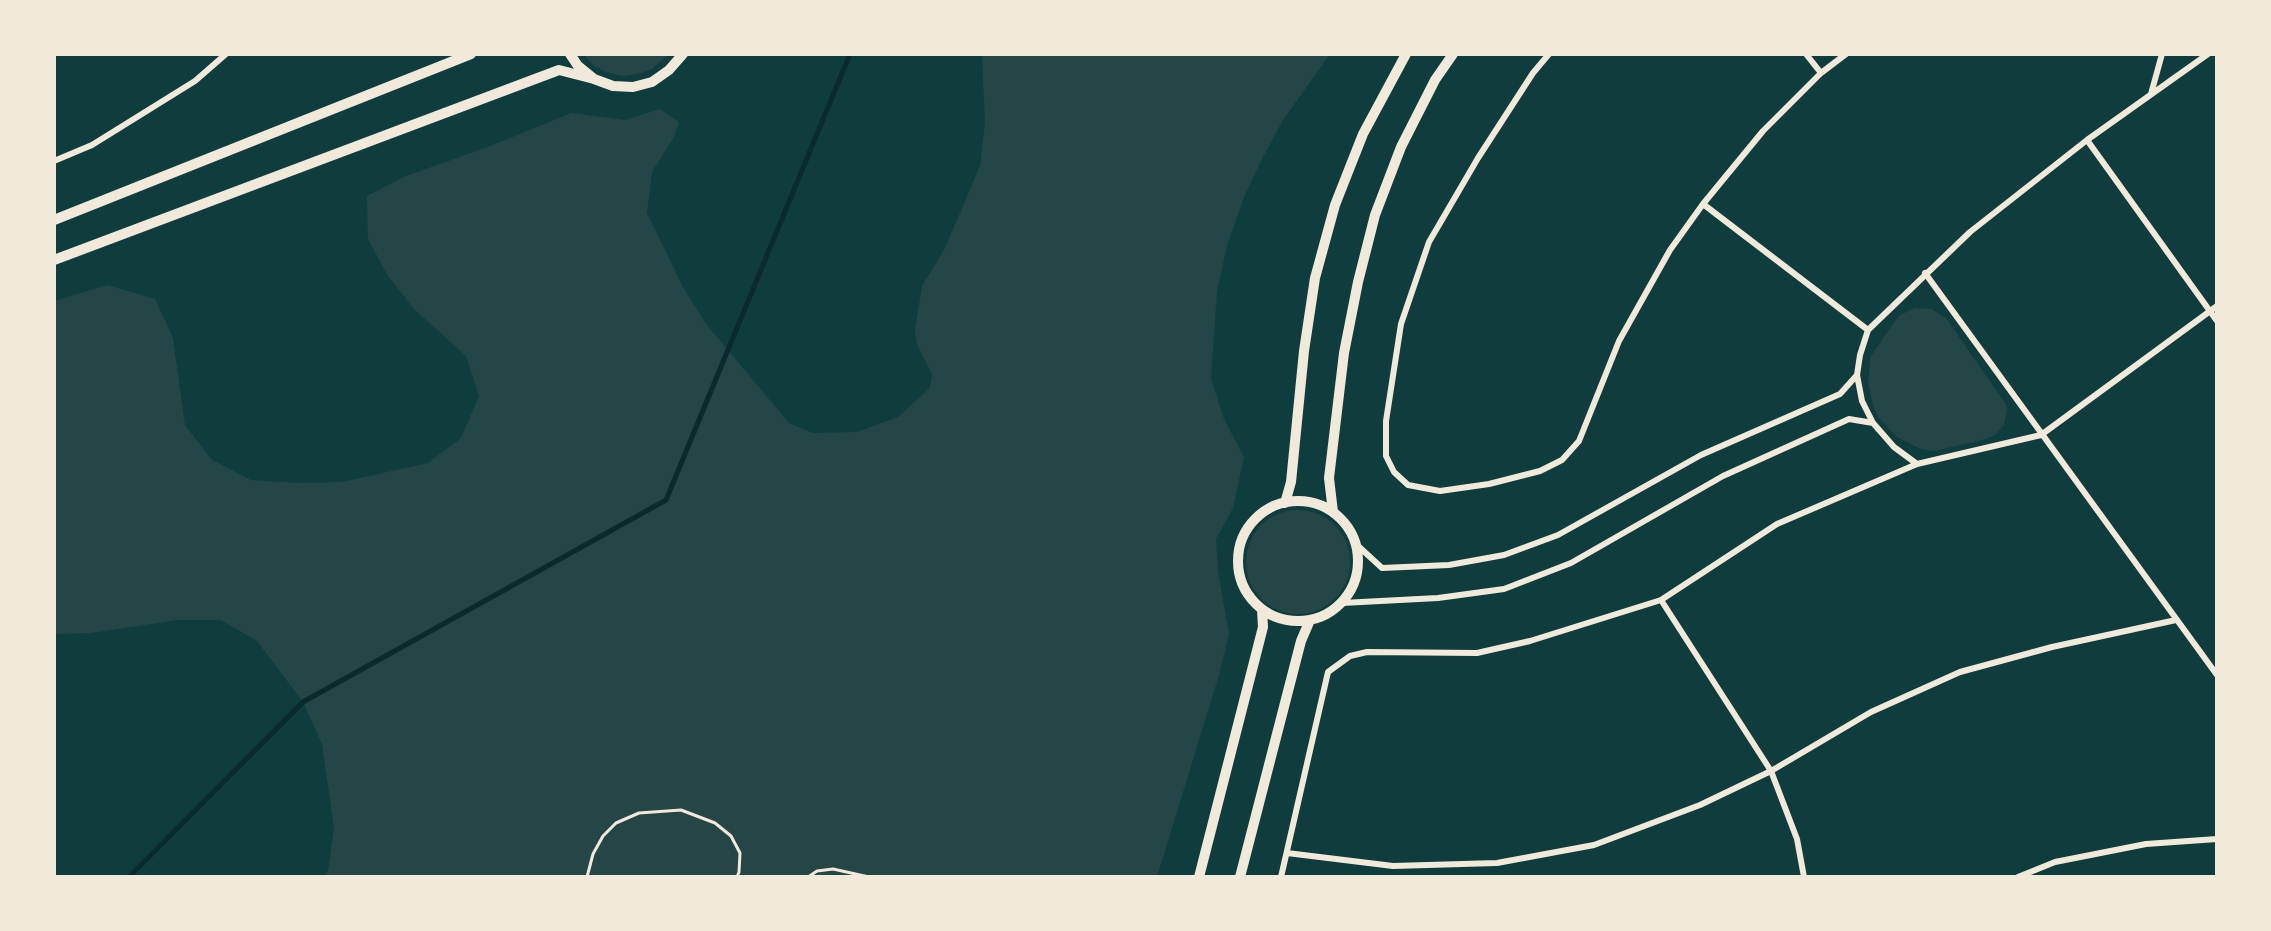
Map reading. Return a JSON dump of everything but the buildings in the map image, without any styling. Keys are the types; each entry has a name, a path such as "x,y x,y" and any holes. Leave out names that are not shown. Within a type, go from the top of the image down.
{"street":[{"path":"54,161 92,145 195,81 226,54"},
{"path":"54,220 471,54"},
{"path":"570,54 578,66 594,79"},
{"path":"54,260 559,70 612,86 633,87 652,82 669,70 682,54"},
{"path":"1285,503 1291,482 1304,351 1316,278 1335,205 1362,134 1406,54"},
{"path":"1333,512 1329,478 1344,353 1358,282 1375,215 1401,147 1435,80 1453,54"},
{"path":"1549,54 1533,73 1484,148 1429,242 1401,324 1386,421 1386,456 1394,472 1408,485 1440,490 1489,484 1540,471 1562,460 1579,441 1620,341 1670,250 1703,204 1763,130 1821,73 1846,54"},
{"path":"1806,54 1821,73"},
{"path":"2150,95 2162,54"},
{"path":"1917,464 1894,447 1873,423 1862,401 1857,375 1860,355 1868,330 1970,232 2088,140 2208,54"},
{"path":"2088,140 2217,321"},
{"path":"1703,204 1868,330"},
{"path":"1925,273 2217,675"},
{"path":"1281,877 1328,672 1350,656 1367,652 1477,653 1530,641 1661,600 1777,524 1917,464 2041,435 2217,306"},
{"path":"1357,545 1382,568 1449,565 1504,555 1558,535 1701,455 1840,394 1857,375"},
{"path":"1342,603 1438,598 1504,589 1571,563 1723,476 1849,419 1873,423"},
{"path":"1309,502 1333,512 1351,532 1357,545 1359,566 1354,585 1342,603 1328,614 1310,620 1293,622 1277,618 1262,610 1249,596 1240,579 1238,559 1242,540 1252,524 1267,511 1285,503 1309,502"},
{"path":"1661,600 1771,771 1797,838 1804,877"},
{"path":"1199,877 1263,627 1262,610"},
{"path":"1240,877 1301,641 1310,620"},
{"path":"1287,853 1393,866 1497,863 1594,845 1700,805 1771,771 1871,712 1960,672 2052,647 2176,620"},
{"path":"2018,877 2055,862 2146,844 2217,839"}],"path":[{"path":"587,877 593,854 603,836 616,822 639,813 681,810 715,823 731,836 740,853 737,877"},
{"path":"808,877 817,871 833,869 869,877"}],"shaded area":[{"path":"583,54 669,54 652,69 623,76 608,73 594,66"},
{"path":"982,54 1330,54 1283,120 1262,159 1244,197 1227,246 1217,291 1211,379 1224,419 1244,457 1233,508 1216,539 1218,571 1229,634 1219,675 1157,877 323,877 328,871 334,828 322,744 303,702 257,641 221,620 178,620 91,633 54,634 54,301 107,285 155,299 173,338 185,425 212,460 251,480 297,483 342,482 428,463 461,438 479,396 466,356 414,309 388,276 368,239 367,196 406,176 488,147 571,113 625,120 660,109 679,122 674,137 652,172 647,213 683,287 706,324 789,423 812,433 857,432 898,417 930,388 932,374 917,345 915,330 922,286 945,248 980,166 985,123"},
{"path":"1915,308 1931,309 1946,318 2005,403 2007,410 2004,425 1995,435 1934,451 1921,449 1897,437 1879,418 1873,406 1868,381 1871,356 1900,315"},
{"path":"1298,510 1318,514 1335,525 1346,542 1350,562 1346,582 1335,599 1318,610 1298,614 1278,610 1261,599 1250,582 1246,562 1250,542 1261,525 1278,514"}],"waterway":[{"path":"129,877 303,702 666,500 850,54"}]}
